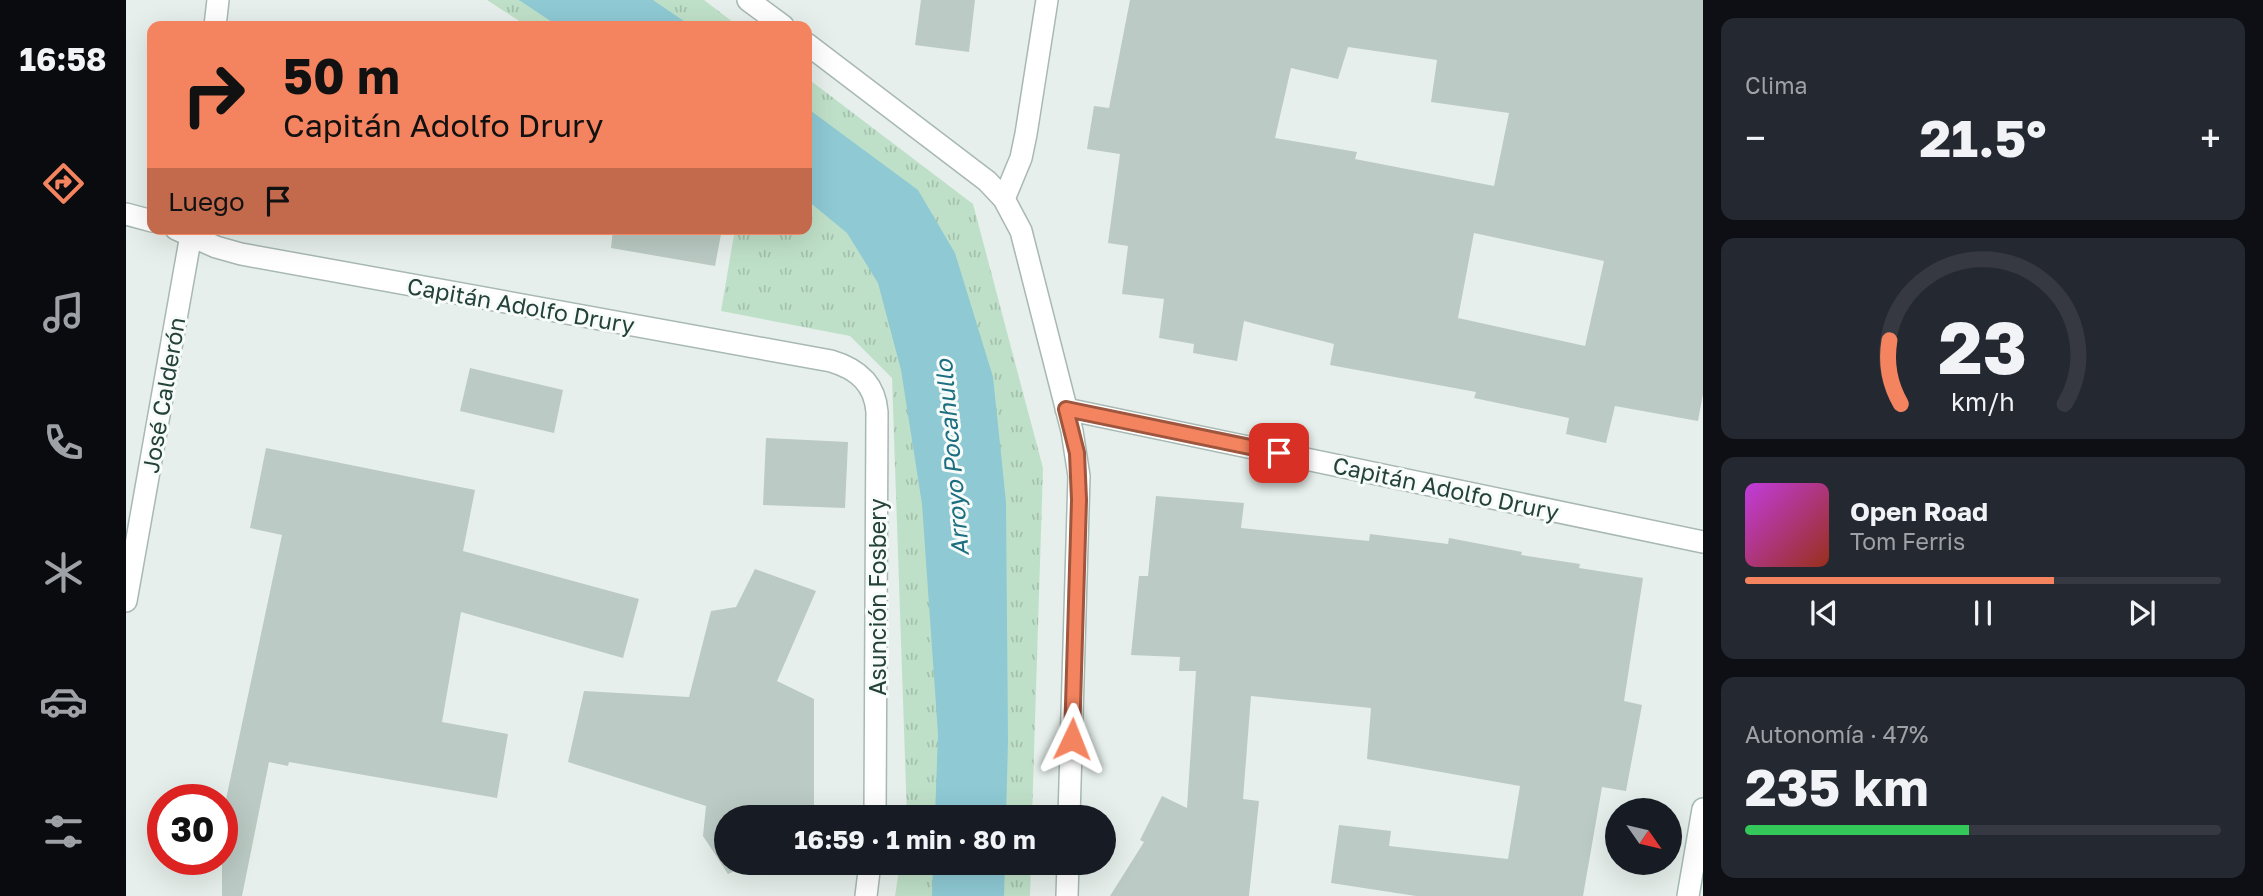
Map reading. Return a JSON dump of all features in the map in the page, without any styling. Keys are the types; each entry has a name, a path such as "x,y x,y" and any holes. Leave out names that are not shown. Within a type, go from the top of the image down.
{"street":[{"path":"216,21 218,0"},
{"path":"748,0 776,21"},
{"path":"1004,199 1021,158 1047,0"},
{"path":"812,48 977,173 1004,199 1021,231 1077,453 1079,500 1069,805"},
{"path":"126,214 147,220"},
{"name":"José Calderón","path":"126,601 186,235"},
{"name":"Capitán Adolfo Drury","path":"192,235 216,247 241,254 831,361 844,365 865,379"},
{"name":"Asunción Fosbery","path":"865,379 872,389 877,412 875,805"},
{"name":"Capitán Adolfo Drury","path":"1066,409 1703,542"},
{"path":"1688,896 1703,809"},
{"path":"866,896 869,875"},
{"path":"1067,896 1068,875"}],"green space":[{"path":"487,0 704,0 731,21 519,21"},
{"path":"812,82 973,204 1043,468 1032,805 907,805 892,378 850,336 721,311 734,235 812,235"},
{"path":"898,875 1031,875 1030,896 895,896"}],"water":[{"path":"519,0 653,0 684,21 550,21"},
{"name":"Arroyo Pocahullo","path":"812,112 918,190 955,253 993,377 1006,502 1006,805 935,805 938,734 922,504 901,370 878,283 847,233 812,204"},
{"path":"933,875 1005,875 1004,896 932,896"}],"building":[{"path":"921,0 975,0 969,52 915,45"},
{"path":"1130,0 1703,0 1703,394 1698,421 1615,406 1606,443 1566,434 1569,418 1474,398 1476,392 1330,365 1334,344 1244,321 1237,361 1193,353 1194,344 1159,338 1164,299 1122,294 1128,246 1108,243 1120,154 1087,149 1094,106 1109,108","holes":["1348,47 1437,60 1431,102 1509,113 1494,186 1355,159 1357,152 1275,138 1291,68 1338,79","1474,233 1604,261 1585,346 1458,318"]},
{"path":"612,235 721,235 715,266 611,248"},
{"path":"470,368 563,390 554,433 460,411"},
{"path":"766,438 848,442 845,508 763,505"},
{"path":"266,448 475,490 463,551 639,599 623,658 461,612 442,722 508,734 497,798 289,762 288,766 269,762 242,896 222,896 222,875 238,875 238,784 229,784 282,535 250,528"},
{"path":"1156,496 1244,503 1241,528 1369,541 1370,534 1448,544 1449,538 1522,552 1521,555 1580,564 1579,568 1643,578 1624,701 1642,705 1626,791 1602,787 1583,896 1416,896 1331,883 1339,825 1391,831 1389,846 1508,859 1520,786 1367,759 1371,708 1251,696 1243,799 1259,801 1249,896 1110,896 1144,842 1140,840 1162,796 1187,808 1196,671 1179,671 1180,657 1131,655 1139,576 1148,576"},
{"path":"755,569 816,591 777,681 814,699 814,805 714,805 714,853 703,836 706,806 568,762 584,691 689,697 711,611 736,607"}],"route":[{"path":"1072,739 1079,476 1077,453 1066,409 1279,453"}]}
